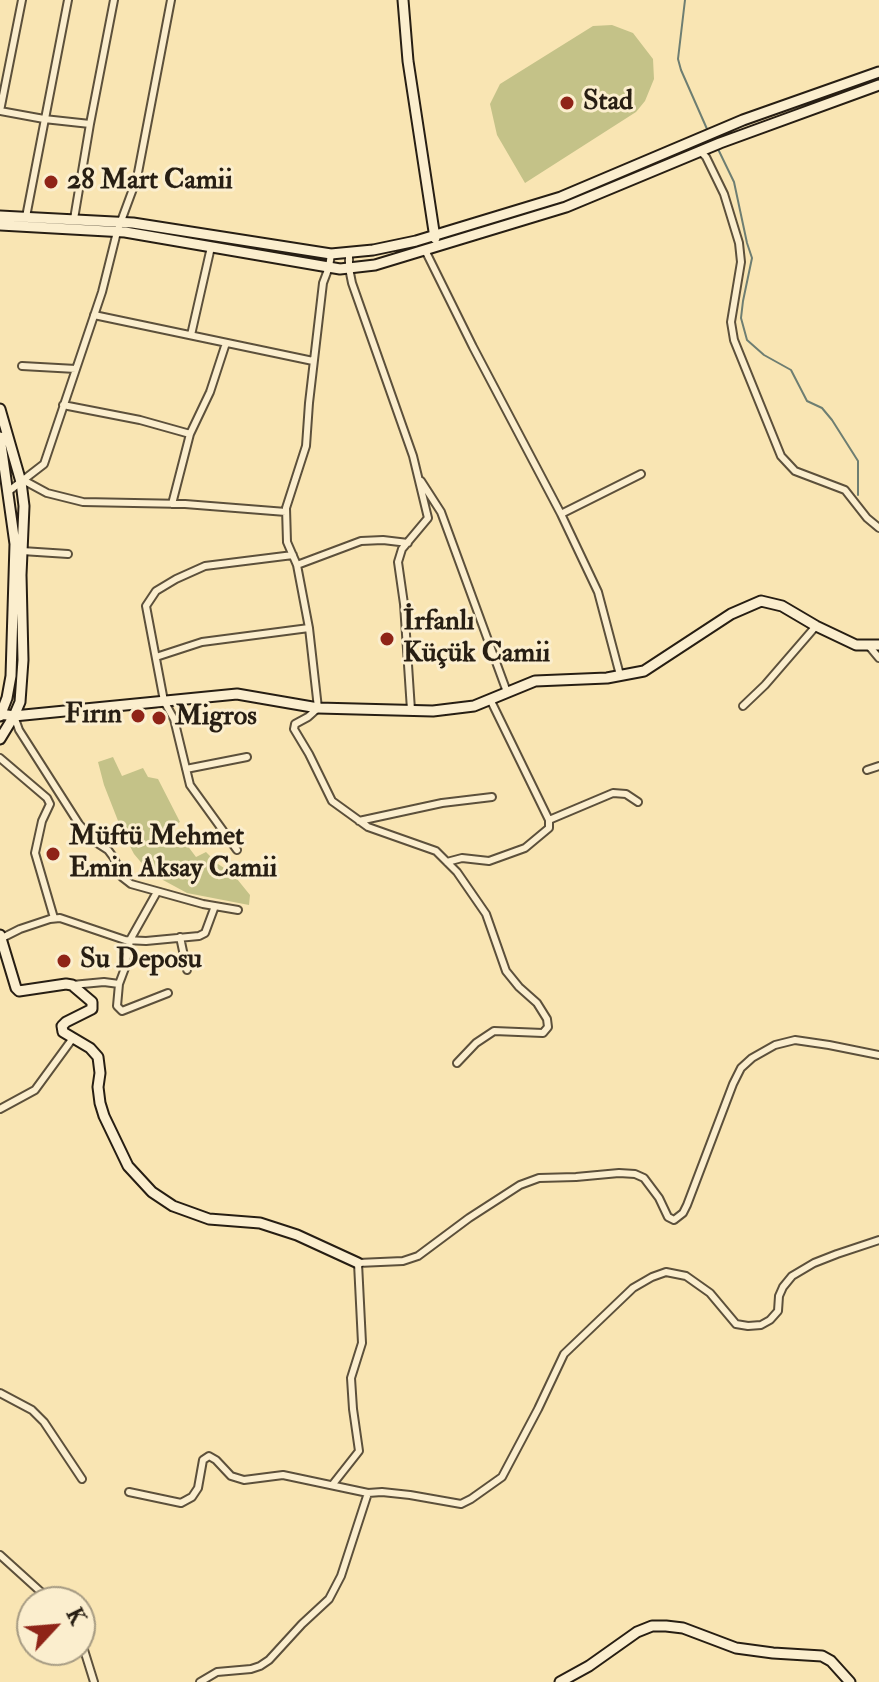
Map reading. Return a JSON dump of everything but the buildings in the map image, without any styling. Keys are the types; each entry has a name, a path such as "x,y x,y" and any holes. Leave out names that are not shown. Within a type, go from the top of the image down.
{"street":[{"path":"22,0 0,111 90,124"},
{"path":"26,217 68,0"},
{"path":"74,219 114,0"},
{"path":"9,491 44,464 94,315 119,227 137,178 171,0"},
{"path":"403,0 408,61 436,247"},
{"path":"0,216 74,219 329,267 375,265 566,207 704,150 714,137 743,120 879,72"},
{"path":"0,225 119,227 331,254 373,250 561,197 714,137 879,85"},
{"path":"704,150 724,194 739,243 741,262 731,322 734,340 781,456 795,471 845,490 879,528"},
{"path":"191,335 211,247"},
{"path":"425,250 598,592 620,675"},
{"path":"349,252 352,283 413,456 428,518 402,549 398,562 411,710"},
{"path":"318,708 309,628 297,565 287,542 286,512 306,446 323,283 331,254"},
{"path":"94,315 313,361"},
{"path":"172,504 190,434 210,392 226,343"},
{"path":"22,366 76,369"},
{"path":"63,405 140,420 190,434"},
{"path":"0,409 22,481 24,506 20,702 0,739"},
{"path":"0,437 15,544 11,676 0,715 237,694 318,708 433,711 474,706 535,681 607,678 644,671 731,614 761,601 782,606 856,645 874,645 879,658"},
{"path":"561,514 641,474"},
{"path":"418,476 441,512 507,692"},
{"path":"22,481 47,493 83,502 286,512"},
{"path":"297,565 361,541 408,543"},
{"path":"22,551 68,554"},
{"path":"237,850 190,785 174,719 164,701 146,606 156,591 205,566 293,555"},
{"path":"743,706 816,626"},
{"path":"156,657 202,642 309,628"},
{"path":"447,862 462,858 489,861 525,848 549,828 549,820 490,699"},
{"path":"318,708 295,724 294,729 332,801 368,827 436,851 457,872 486,914 506,971 537,1003 547,1019 548,1027 543,1033 494,1031 476,1043 457,1063"},
{"path":"14,716 19,730 79,824 94,841 108,850 122,877 131,884 157,892 238,910"},
{"path":"186,769 247,757"},
{"path":"0,758 50,804 42,821 35,853 54,918"},
{"path":"867,770 879,766"},
{"path":"549,820 613,793 626,794 638,802"},
{"path":"359,821 442,803 492,797"},
{"path":"157,892 130,940 117,1006 122,1011 168,993"},
{"path":"119,984 66,984 19,991 1,936 60,918 125,940 199,936 205,933 215,906"},
{"path":"180,937 187,970"},
{"path":"72,985 93,1005 92,1009 66,1022 62,1026 63,1032 90,1048 98,1057 98,1091 104,1116 128,1166 152,1192 173,1206 209,1219 260,1223 297,1235 358,1263 403,1261 418,1256 520,1185 539,1178 635,1174 644,1178 668,1217 674,1220 687,1205 733,1084 741,1068 752,1058 775,1045 795,1040 879,1055"},
{"path":"0,1109 35,1090 73,1038"},
{"path":"129,1492 181,1503 192,1497 198,1488 203,1460 209,1456 231,1476 244,1480 283,1475 368,1493 410,1495 461,1504 502,1477 564,1354 633,1288 666,1272 686,1276 710,1293 736,1324 761,1325 778,1311 779,1296 792,1276 826,1258 879,1240"},
{"path":"333,1484 359,1451 351,1378 362,1343 358,1263"},
{"path":"0,1393 32,1410 44,1422 82,1479"},
{"path":"200,1682 217,1672 260,1666 329,1599 341,1576 368,1493"},
{"path":"0,1555 34,1586"},
{"path":"560,1682 637,1632 652,1626 666,1626 683,1628 736,1648 822,1656 831,1661 850,1682"}],"shaded area":[{"name":"Stad","path":"612,25 633,33 653,59 654,79 645,101 636,112 525,183 497,135 490,104 500,84 593,26"},
{"path":"113,757 122,776 143,768 148,777 158,779 180,822 166,829 168,843 177,847 187,845 196,857 206,852 233,874 250,895 249,905 187,893 150,873 134,854 104,785 98,762"}],"waterway":[{"path":"685,0 678,59 707,129"},
{"path":"718,149 734,182 752,258 741,318 747,340 764,355 791,370 807,401 822,408 832,420 858,461 858,495"}],"place":[{"name":"Stad","path":"567,103"},
{"name":"28 Mart Camii","path":"51,182"},
{"name":"İrfanlı Küçük Camii","path":"387,639"},
{"name":"Fırın","path":"138,716"},
{"name":"Migros","path":"159,718"},
{"name":"Müftü Mehmet Emin Aksay Camii","path":"53,854"},
{"name":"Su Deposu","path":"64,961"}]}
